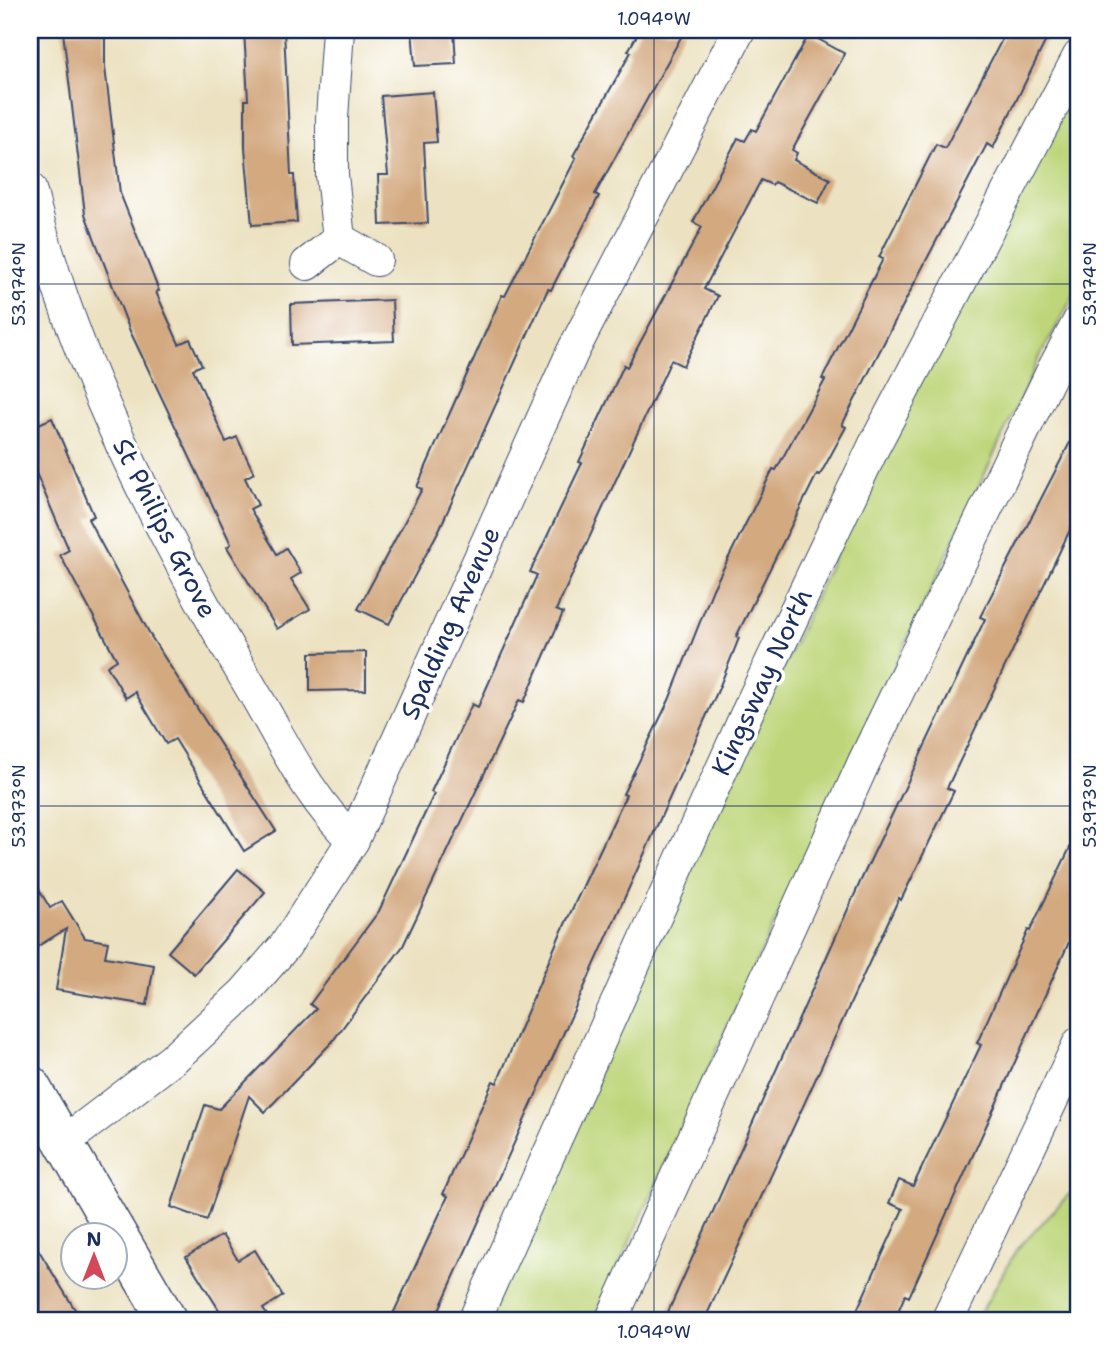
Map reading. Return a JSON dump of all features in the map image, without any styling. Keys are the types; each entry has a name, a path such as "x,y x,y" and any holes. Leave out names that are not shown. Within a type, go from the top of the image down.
{"street":[{"path":"338,30 333,71 332,175 339,239"},
{"name":"Spalding Avenue","path":"64,1142 122,1101 173,1059 244,993 285,946 354,840 573,351 739,30"},
{"name":"Kingsway North","path":"474,1321 746,715 868,457 1079,56"},
{"name":"St Philips Grove","path":"30,189 41,235 72,325 127,457 193,589 311,789 337,824 354,840"},
{"path":"339,239 376,260"},
{"path":"307,264 339,239"},
{"path":"611,1321 863,764 1079,321"},
{"path":"947,1321 1079,1043"},
{"path":"30,1085 168,1321"}],"green space":[{"path":"1079,79 1079,286 1039,358 767,939 594,1321 484,1321 881,454"},
{"path":"1076,1187 1079,1190 1079,1321 976,1321 1017,1249"}],"building":[{"path":"105,30 105,67 120,193 159,291 156,292 179,344 190,339 202,365 193,369 226,442 237,437 254,473 245,478 258,505 250,509 277,554 286,548 301,573 291,579 310,609 277,629 227,547 231,544 130,331 85,214 63,32"},
{"path":"244,30 284,30 291,175 294,175 297,222 252,225 245,148 245,100 248,100"},
{"path":"412,30 454,30 456,64 415,66"},
{"path":"640,30 685,30 595,194 599,196 551,290 548,289 440,528 389,624 358,609 422,489 417,487 502,295 505,296 576,158 573,156 631,52 628,51"},
{"path":"1007,30 1051,30 993,148 987,144 918,276 842,425 846,427 820,475 817,474 736,637 739,638 719,688 434,1321 408,1321 393,1314 448,1196 443,1194 493,1081 497,1083 559,937 626,795 623,794 669,700 713,589 773,469 776,470 825,380 822,379 883,259 879,257 936,144 945,148"},
{"path":"809,34 845,54 792,150 797,153 794,160 830,179 818,203 774,182 772,185 761,180 704,289 718,296 683,366 671,360 556,610 563,613 524,702 519,700 403,946 332,1042 265,1112 249,1096 207,1220 171,1207 205,1105 219,1109 316,1009 310,1004 379,911 434,794 431,792 472,704 478,707 537,575 530,572 582,463 579,462 624,365 627,367 702,227 693,222 738,138 745,141 752,129 756,131"},
{"path":"433,92 437,142 424,143 428,223 380,225 378,175 388,175 381,96"},
{"path":"392,300 394,341 292,345 291,304"},
{"path":"52,418 94,516 88,519 152,638 276,831 244,851 175,739 166,744 135,692 126,698 107,666 117,660 60,555 69,550 30,459 30,428"},
{"path":"1079,425 1079,511 947,788 954,791 901,900 899,898 704,1321 664,1321 861,880 985,619 980,617"},
{"path":"366,652 366,690 310,691 310,653"},
{"path":"1079,829 1079,920 909,1297 905,1295 894,1321 852,1321 903,1209 889,1203 899,1180 913,1186 981,1045 977,1043 1028,930 1030,931"},
{"path":"238,869 265,892 194,974 168,952"},
{"path":"30,875 50,908 62,901 85,938 108,942 105,957 154,965 147,1005 56,990 66,929 30,951"},
{"path":"222,1235 238,1260 255,1250 283,1296 263,1309 271,1321 226,1321 186,1257"},
{"path":"30,1236 60,1285 60,1292 64,1292 82,1321 41,1321 30,1302"}]}
